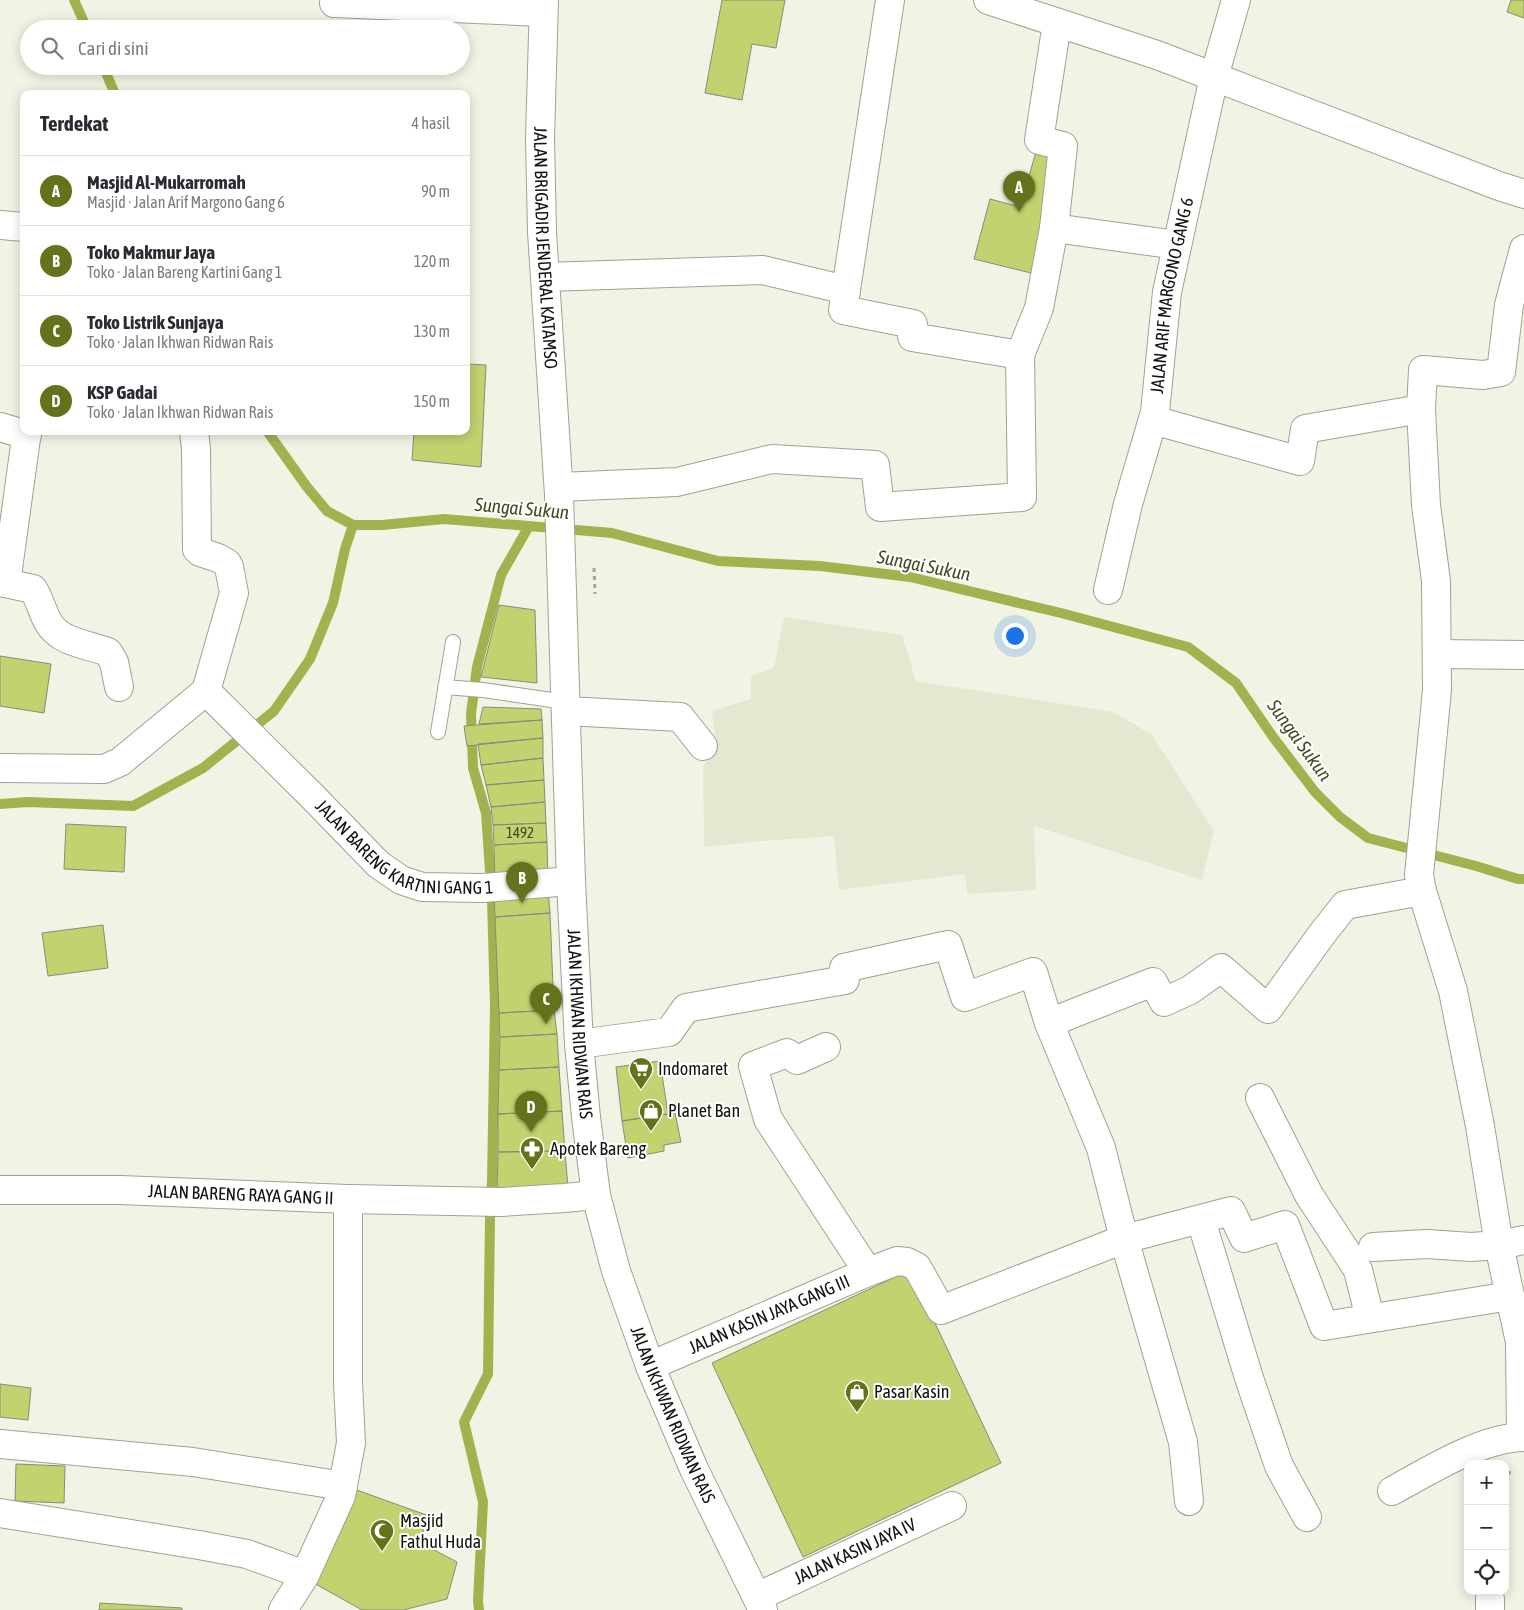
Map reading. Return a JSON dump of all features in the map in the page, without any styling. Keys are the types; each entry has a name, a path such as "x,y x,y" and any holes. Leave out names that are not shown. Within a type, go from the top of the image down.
{"street":[{"path":"890,0 843,310 913,324 912,337 1020,355"},
{"path":"988,0 1157,55 1490,183 1524,194"},
{"name":"JALAN ARIF MARGONO GANG 6","path":"1108,590 1128,504 1155,412 1167,292 1214,77 1236,0"},
{"path":"334,3 543,6"},
{"name":"JALAN BRIGADIR JENDERAL KATAMSO","path":"543,6 540,138 542,232 559,491"},
{"path":"559,491 677,482 772,459 875,465 880,507 1022,497 1020,355 1039,308 1054,228 1063,146 1040,140 1057,23"},
{"path":"0,225 20,227"},
{"path":"1054,228 1177,246"},
{"path":"1392,1491 1450,1459 1501,1439 1523,1437 1520,1342 1510,1296 1512,1243 1480,1126 1453,991 1420,883 1423,829 1437,690 1436,581 1426,505 1421,409 1423,370 1483,374 1501,372 1508,305 1524,249"},
{"path":"544,277 763,270 846,290"},
{"path":"1152,420 1300,461 1305,429 1421,409"},
{"path":"0,427 20,431"},
{"path":"27,435 3,582 33,590 39,599 49,624 56,633 68,640 108,652 114,662 118,687"},
{"path":"0,768 104,769 111,767 120,762 206,691 234,593 230,567 227,563 200,552 198,549 194,435"},
{"name":"JALAN IKHWAN RIDWAN RAIS","path":"559,491 571,882 580,1044 586,1117 596,1195 613,1263 650,1366 694,1469 760,1603"},
{"path":"1437,654 1524,654"},
{"name":"JALAN BARENG KARTINI GANG 1","path":"206,691 378,864 401,880 422,887 489,888 571,882"},
{"path":"566,704 680,717 703,746"},
{"path":"1049,1023 1153,982 1164,1002 1190,990 1220,968 1268,1010 1345,905 1420,883"},
{"path":"580,1044 669,1032 686,1008 845,980 844,968 948,945 964,997 1033,972 1049,1023 1101,1148 1124,1239 1183,1442 1189,1501"},
{"path":"826,1047 797,1060 787,1053 754,1066 768,1119 878,1268 897,1261 907,1262 917,1267 941,1310 1124,1239 1231,1212 1244,1238 1285,1225 1324,1326 1510,1296"},
{"path":"1260,1098 1309,1195 1358,1270 1370,1318"},
{"name":"JALAN BARENG RAYA GANG II","path":"0,1190 120,1190 348,1199 492,1202 596,1195"},
{"path":"283,1610 305,1575 341,1496 350,1443 348,1383 348,1199"},
{"path":"1201,1220 1249,1378 1279,1466 1307,1518"},
{"path":"1373,1247 1427,1244 1471,1248 1512,1243"},
{"name":"JALAN KASIN JAYA GANG III","path":"650,1366 878,1268"},
{"path":"0,1444 193,1462 343,1486"},
{"name":"JALAN KASIN JAYA IV","path":"760,1603 952,1506"},
{"path":"0,1513 238,1552 305,1575"}],"lane":[{"path":"438,732 453,642"},
{"path":"445,688 483,690 566,704"}],"shaded area":[{"path":"784,617 902,635 916,681 1114,712 1152,735 1214,831 1202,880 1034,826 1036,890 967,894 965,874 839,890 834,836 704,847 703,767 716,747 712,711 751,699 751,676 774,667"}],"building":[{"path":"722,0 785,0 776,48 752,44 742,100 705,93"},
{"path":"1511,0 1524,0 1524,18 1507,12"},
{"path":"1038,145 1058,152 1035,274 974,259 990,199 1020,207"},
{"path":"470,364 486,365 481,467 412,460 414,435 470,435"},
{"path":"499,605 535,610 537,683 481,677"},
{"path":"0,656 51,664 44,713 0,706"},
{"path":"483,707 541,709 542,720 479,724"},
{"path":"542,720 543,738 467,746 464,726"},
{"path":"543,738 543,758 481,765 478,744"},
{"path":"543,758 544,780 486,785 481,765"},
{"path":"544,780 545,802 491,807 486,785"},
{"path":"545,802 546,823 493,825 491,807"},
{"path":"546,823 547,842 494,845 493,825"},
{"path":"66,824 126,827 124,872 64,869"},
{"path":"547,842 548,880 495,883 494,845"},
{"path":"548,890 550,913 495,917 494,893"},
{"path":"550,913 554,1010 499,1013 495,917"},
{"path":"103,925 108,968 48,976 42,933"},
{"path":"554,1010 557,1034 500,1037 499,1013"},
{"path":"557,1034 559,1067 499,1070 500,1037"},
{"name":"Indomaret","path":"660,1061 668,1114 622,1121 616,1067"},
{"path":"559,1067 562,1111 498,1114 499,1070"},
{"path":"562,1111 565,1151 498,1152 498,1114"},
{"name":"Planet Ban","path":"675,1113 681,1142 664,1145 664,1151 628,1158 622,1121"},
{"name":"Apotek Bareng","path":"565,1151 568,1188 497,1193 498,1152"},
{"name":"Pasar Kasin","path":"910,1270 1001,1463 803,1557 712,1363"},
{"path":"0,1384 31,1388 28,1420 0,1417"},
{"path":"16,1464 65,1466 64,1503 15,1501"},
{"name":"Masjid Fathul Huda","path":"354,1489 429,1516 419,1542 457,1562 447,1599 403,1610 362,1610 312,1582"},
{"path":"100,1603 182,1608 182,1610 99,1610"}],"waterway":[{"name":"Sungai Sukun","path":"74,0 83,20"},
{"name":"Sungai Sukun","path":"107,75 113,90"},
{"name":"Sungai Sukun","path":"270,435 307,487 327,511 353,525 382,525 444,519 612,533 718,561 820,566 910,577 1061,613 1188,647 1236,683 1273,737 1315,792 1340,817 1368,838 1518,879 1524,879"},
{"path":"0,804 28,802 133,806 203,768 274,711 310,659 333,603 345,549 353,525"},
{"path":"479,1610 483,1502 464,1422 488,1374 495,1006 492,900 486,813 473,768 471,714 477,667 501,575 529,526"}],"place":[{"name":"Masjid Al-Mukarromah","path":"1019,212"},
{"name":"Toko Makmur Jaya","path":"522,903"},
{"name":"Toko Listrik Sunjaya","path":"546,1024"},
{"name":"Indomaret","path":"641,1090"},
{"name":"KSP Gadai","path":"531,1132"},
{"name":"Planet Ban","path":"651,1132"},
{"name":"Apotek Bareng","path":"532,1170"},
{"name":"Pasar Kasin","path":"857,1413"},
{"name":"Masjid Fathul Huda","path":"382,1552"}]}
